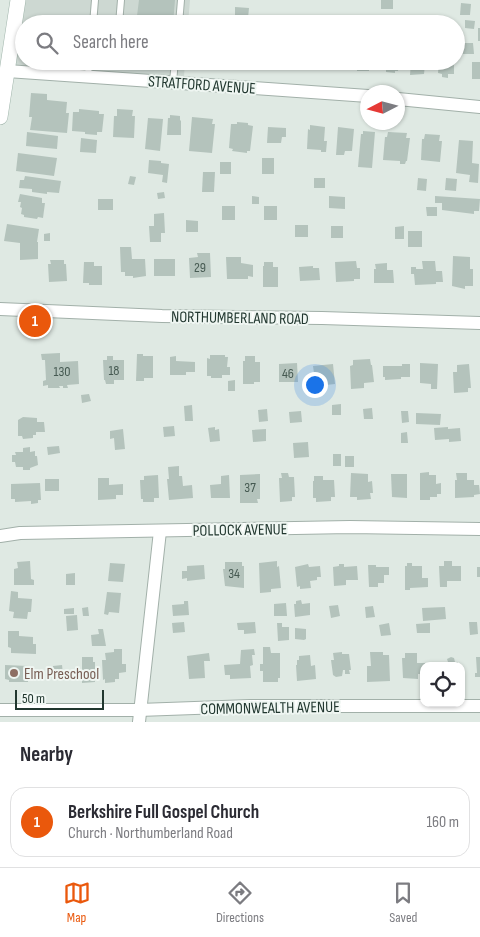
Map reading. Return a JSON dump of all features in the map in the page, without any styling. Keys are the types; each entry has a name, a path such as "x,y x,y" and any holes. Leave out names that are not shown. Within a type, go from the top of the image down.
{"street":[{"path":"16,15 18,0"},
{"path":"0,117 15,19"},
{"name":"STRATFORD AVENUE","path":"7,71 360,95"},
{"path":"405,100 480,107"},
{"name":"NORTHUMBERLAND ROAD","path":"0,309 162,316 322,318 480,324"},
{"name":"POLLOCK AVENUE","path":"0,536 20,533 350,527 480,529"},
{"path":"139,716 160,531"},
{"name":"COMMONWEALTH AVENUE","path":"0,710 139,716 250,706 480,706"}],"lane":[{"path":"94,15 95,0"},
{"path":"120,15 121,0"},
{"path":"180,15 181,0"},
{"path":"88,70 88,77"},
{"path":"173,82 174,70"}],"shaded area":[{"path":"25,0 190,0 189,15 23,15"},
{"path":"85,70 184,70 184,77"}],"building":[{"path":"139,0 175,0 174,15 137,15"},
{"path":"381,0 393,0 393,9 381,9"},
{"path":"461,3 471,4 470,15 460,15"},
{"path":"235,7 249,8 248,15 235,15"},
{"path":"465,20 475,21 474,29 465,28"},
{"path":"478,28 480,28 480,41 478,41"},
{"path":"465,43 473,43 474,54 465,54"},
{"path":"472,62 480,62 480,79 472,79"},
{"path":"386,70 398,70 395,73 386,72"},
{"path":"410,70 424,70 424,74 410,75"},
{"path":"438,70 454,70 454,74 448,74 448,78 442,77 442,74 438,73"},
{"path":"31,93 47,94 47,100 67,102 66,113 69,113 67,133 30,130 32,117 29,117"},
{"path":"79,109 99,111 99,114 104,114 102,132 97,132 97,135 72,131 73,112 79,112"},
{"path":"117,109 133,110 132,116 135,116 134,138 113,137 114,116 117,116"},
{"path":"170,115 180,116 181,135 167,135 168,118 170,118"},
{"path":"192,117 213,119 212,124 215,124 212,153 189,151"},
{"path":"148,118 163,119 160,151 145,149"},
{"path":"237,122 248,123 248,125 253,126 250,151 247,151 247,153 232,151 233,149 229,148 231,124 237,124"},
{"path":"310,125 325,127 324,141 327,141 326,152 307,149"},
{"path":"268,127 286,128 286,137 282,137 281,143 267,143"},
{"path":"338,127 354,129 352,151 345,151 344,155 336,155"},
{"path":"363,131 375,132 372,168 358,167 361,134 363,134"},
{"path":"27,132 58,136 57,149 26,146"},
{"path":"388,132 407,133 406,138 410,138 405,164 400,164 400,161 383,160 385,137 387,137"},
{"path":"425,134 440,135 439,141 442,141 440,162 421,160 422,139 424,139"},
{"path":"81,138 97,140 96,153 80,152"},
{"path":"459,140 473,141 472,163 479,164 478,183 469,182 470,175 456,173"},
{"path":"18,153 57,158 54,176 16,171"},
{"path":"262,158 274,158 274,174 262,174"},
{"path":"149,160 169,164 167,183 162,182 163,175 148,173"},
{"path":"220,162 231,162 231,174 220,174"},
{"path":"203,172 215,172 214,192 202,192"},
{"path":"25,176 61,181 59,193 47,192 47,194 32,192 32,189 19,188 20,180 24,180"},
{"path":"130,176 136,177 134,185 128,184"},
{"path":"314,178 325,178 325,188 314,188"},
{"path":"418,178 427,179 426,191 417,190"},
{"path":"446,178 457,179 456,191 445,190"},
{"path":"164,192 165,198 158,199 157,193"},
{"path":"20,194 42,198 42,203 45,203 43,218 24,217 21,214 21,202 18,202"},
{"path":"252,196 259,197 259,204 252,204"},
{"path":"329,196 345,197 345,209 329,208"},
{"path":"435,196 480,199 479,211 474,211 474,214 442,210 442,203 435,203"},
{"path":"98,199 113,199 113,210 98,210"},
{"path":"222,206 235,206 235,220 222,220"},
{"path":"264,206 277,206 277,220 264,220"},
{"path":"426,207 437,207 437,216 427,216"},
{"path":"164,213 165,233 161,233 161,242 150,242 149,226 154,226 154,214"},
{"path":"186,220 198,221 198,232 186,232"},
{"path":"7,224 39,229 37,242 38,259 20,260 20,243 4,241"},
{"path":"295,225 308,225 308,237 295,237"},
{"path":"331,226 343,226 343,238 331,238"},
{"path":"404,226 404,239 395,239 395,227"},
{"path":"408,231 422,231 422,247 408,247"},
{"path":"50,233 50,241 44,241 44,234"},
{"path":"120,247 131,247 132,259 145,259 146,276 133,278 133,276 125,276 125,272 121,272"},
{"path":"197,253 210,253 211,277 190,278 189,258 198,257"},
{"path":"453,256 470,257 470,269 473,269 473,286 465,286 465,289 452,286"},
{"path":"226,257 241,257 241,263 253,265 253,277 248,276 248,279 227,279"},
{"path":"154,259 175,259 175,276 154,276"},
{"path":"50,260 64,260 67,281 49,282 48,264 51,264"},
{"path":"356,261 357,268 360,268 360,279 336,282 335,262"},
{"path":"422,261 435,261 436,271 442,271 443,282 415,285 414,274 411,274 411,267 423,269"},
{"path":"84,262 94,262 94,266 102,266 102,285 83,283"},
{"path":"264,262 273,262 273,267 278,267 278,287 263,287"},
{"path":"387,263 387,270 393,270 394,283 374,283 375,264"},
{"path":"313,266 313,268 319,268 320,280 300,281 299,267"},
{"path":"60,353 60,362 78,361 79,384 67,385 68,388 59,386 60,388 48,388 48,385 43,386 43,381 46,380 45,360 42,360 41,354"},
{"path":"137,354 153,356 153,378 144,378 144,381 136,381"},
{"path":"210,355 225,355 225,357 228,357 227,367 230,367 230,375 222,375 222,378 207,376 207,358 210,359"},
{"path":"107,356 113,356 113,360 124,360 124,380 114,380 114,384 106,384 103,360 107,360"},
{"path":"176,356 176,361 195,362 195,372 186,372 186,375 170,375 170,357"},
{"path":"245,356 255,356 255,362 260,362 260,382 243,384 243,361 245,361"},
{"path":"370,359 374,382 364,383 364,388 351,389 350,366 353,365 353,360"},
{"path":"297,363 298,382 279,382 279,364"},
{"path":"420,363 438,364 437,389 431,389 431,384 420,383"},
{"path":"333,364 335,384 317,386 313,366"},
{"path":"402,364 410,364 410,377 385,380 385,377 383,377 383,366 402,366"},
{"path":"469,364 471,388 468,388 468,392 454,393 453,372 457,372 457,365"},
{"path":"235,380 235,391 228,391 228,381"},
{"path":"89,394 91,401 82,403 81,395"},
{"path":"341,404 341,415 332,415 332,405"},
{"path":"192,405 193,421 185,421 184,406"},
{"path":"372,408 373,419 364,419 363,409"},
{"path":"267,409 268,421 259,422 258,410"},
{"path":"301,411 302,422 290,423 289,412"},
{"path":"401,411 408,411 409,422 402,423"},
{"path":"416,413 441,414 440,425 416,424"},
{"path":"23,417 37,418 37,422 44,422 45,432 36,432 33,438 23,439 22,436 18,436 18,420"},
{"path":"174,426 175,436 164,437 163,427"},
{"path":"215,427 215,430 219,429 220,441 210,442 208,428"},
{"path":"448,427 448,429 460,428 461,441 449,442 449,439 435,440 434,428"},
{"path":"123,429 125,449 115,450 114,438 110,439 110,431"},
{"path":"266,429 266,441 253,442 252,430"},
{"path":"407,432 408,443 401,443 401,433"},
{"path":"308,442 309,457 294,458 293,443"},
{"path":"59,446 60,453 48,455 47,447"},
{"path":"30,447 30,452 35,451 38,465 30,468 30,470 16,467 15,462 12,462 12,455 16,455 15,452 23,452 23,448"},
{"path":"333,454 341,454 341,466 333,466"},
{"path":"345,456 354,456 354,467 345,467"},
{"path":"179,466 179,476 182,476 183,486 192,485 193,498 169,500 168,467"},
{"path":"429,472 429,475 436,475 436,484 441,483 441,494 437,494 437,497 430,497 430,500 420,500 420,473"},
{"path":"281,473 288,473 289,477 294,477 295,497 292,497 292,501 280,502 279,478 282,478"},
{"path":"351,473 368,474 368,482 372,481 373,493 370,493 371,499 357,500 357,497 350,497"},
{"path":"456,473 467,473 467,480 474,480 474,485 479,485 480,494 474,495 474,497 455,498"},
{"path":"260,474 260,499 257,499 258,503 240,503 240,475"},
{"path":"391,474 407,474 407,498 392,497"},
{"path":"158,475 159,498 154,498 154,502 143,502 143,499 141,499 140,480 144,480 144,476"},
{"path":"229,475 230,498 211,498 210,485 221,484 221,476"},
{"path":"314,476 323,476 323,480 334,480 335,497 331,497 331,501 316,502 316,498 313,498"},
{"path":"98,478 109,478 109,485 123,484 123,495 116,495 116,499 98,500"},
{"path":"45,479 59,479 59,491 45,491"},
{"path":"40,483 41,500 38,500 38,503 31,504 31,501 15,502 15,499 11,499 11,484"},
{"path":"30,561 31,579 34,580 34,585 14,585 14,569 18,568 17,562"},
{"path":"277,561 281,588 271,589 271,592 260,593 259,563"},
{"path":"444,561 452,561 452,566 461,566 461,581 447,581 447,587 440,587 439,566 444,566"},
{"path":"225,562 242,562 242,566 244,566 244,588 225,586 223,569 225,569"},
{"path":"110,563 125,564 123,582 108,581"},
{"path":"407,563 412,563 412,566 422,566 422,578 428,578 428,587 405,590 405,566 407,566"},
{"path":"308,564 309,567 320,566 321,577 310,581 311,588 300,589 300,586 297,587 295,567"},
{"path":"339,564 344,564 344,567 357,566 358,580 346,580 346,585 334,586 333,567 339,566"},
{"path":"204,565 205,579 187,581 187,578 182,579 182,571 187,571 187,566"},
{"path":"368,565 389,567 389,575 384,575 384,583 378,583 378,587 369,587"},
{"path":"477,567 480,567 480,577 477,577"},
{"path":"75,573 75,585 66,585 66,574"},
{"path":"11,591 18,592 18,598 32,599 31,612 28,612 27,619 13,618 14,612 9,611"},
{"path":"107,592 121,593 119,613 109,612 108,615 104,614"},
{"path":"301,600 302,604 310,603 310,615 295,617 294,604 296,604 296,601"},
{"path":"184,601 188,601 189,615 173,616 172,605 184,604"},
{"path":"286,603 287,616 274,616 274,604"},
{"path":"338,605 340,616 331,618 329,606"},
{"path":"373,606 375,617 366,618 365,607"},
{"path":"88,607 89,616 83,616 82,608"},
{"path":"445,607 446,619 423,621 422,608"},
{"path":"74,608 74,614 64,614 64,609"},
{"path":"77,615 78,630 67,631 66,616"},
{"path":"184,622 185,632 173,633 172,623"},
{"path":"255,622 256,633 244,634 244,630 238,630 237,623"},
{"path":"469,622 477,622 478,634 470,635"},
{"path":"277,623 282,623 282,627 289,627 289,640 278,641"},
{"path":"389,623 391,635 381,636 379,625"},
{"path":"430,623 430,633 417,633 416,624"},
{"path":"295,628 306,629 306,639 295,639"},
{"path":"98,629 103,629 106,646 92,646 91,635 99,634"},
{"path":"8,631 19,631 19,636 33,637 33,644 36,644 36,654 11,653 11,648 8,647"},
{"path":"263,647 270,647 271,653 280,653 280,678 278,678 278,682 263,682 263,671 260,671 260,664 263,664"},
{"path":"114,649 122,649 122,664 126,664 126,672 119,673 119,679 115,679 115,682 105,683 105,679 103,680 102,660 106,660 105,653 114,652"},
{"path":"254,649 255,655 252,655 253,665 250,666 251,678 230,679 230,675 225,675 224,665 240,664 241,650"},
{"path":"342,652 342,654 349,654 351,670 349,670 350,674 345,674 345,670 343,670 342,676 336,677 333,675 331,660 334,660 333,653"},
{"path":"370,652 383,652 383,655 389,655 390,681 367,682 367,666 371,666"},
{"path":"209,653 210,661 204,661 205,678 189,679 187,656"},
{"path":"405,653 417,653 417,663 420,663 418,679 403,678 402,658 405,658"},
{"path":"310,655 311,666 315,665 316,679 297,681 296,665 299,656"},
{"path":"82,657 93,657 93,662 95,662 95,682 82,683"},
{"path":"476,657 480,657 480,677 475,677 475,673 477,673"},
{"path":"454,658 455,662 448,662 447,659"},
{"path":"5,665 28,666 28,682 9,682 9,680 5,679"},
{"path":"62,665 63,674 53,675 53,666"}],"place":[{"name":"Berkshire Full Gospel Church","path":"35,321"},
{"name":"Elm Preschool","path":"14,673"}]}
